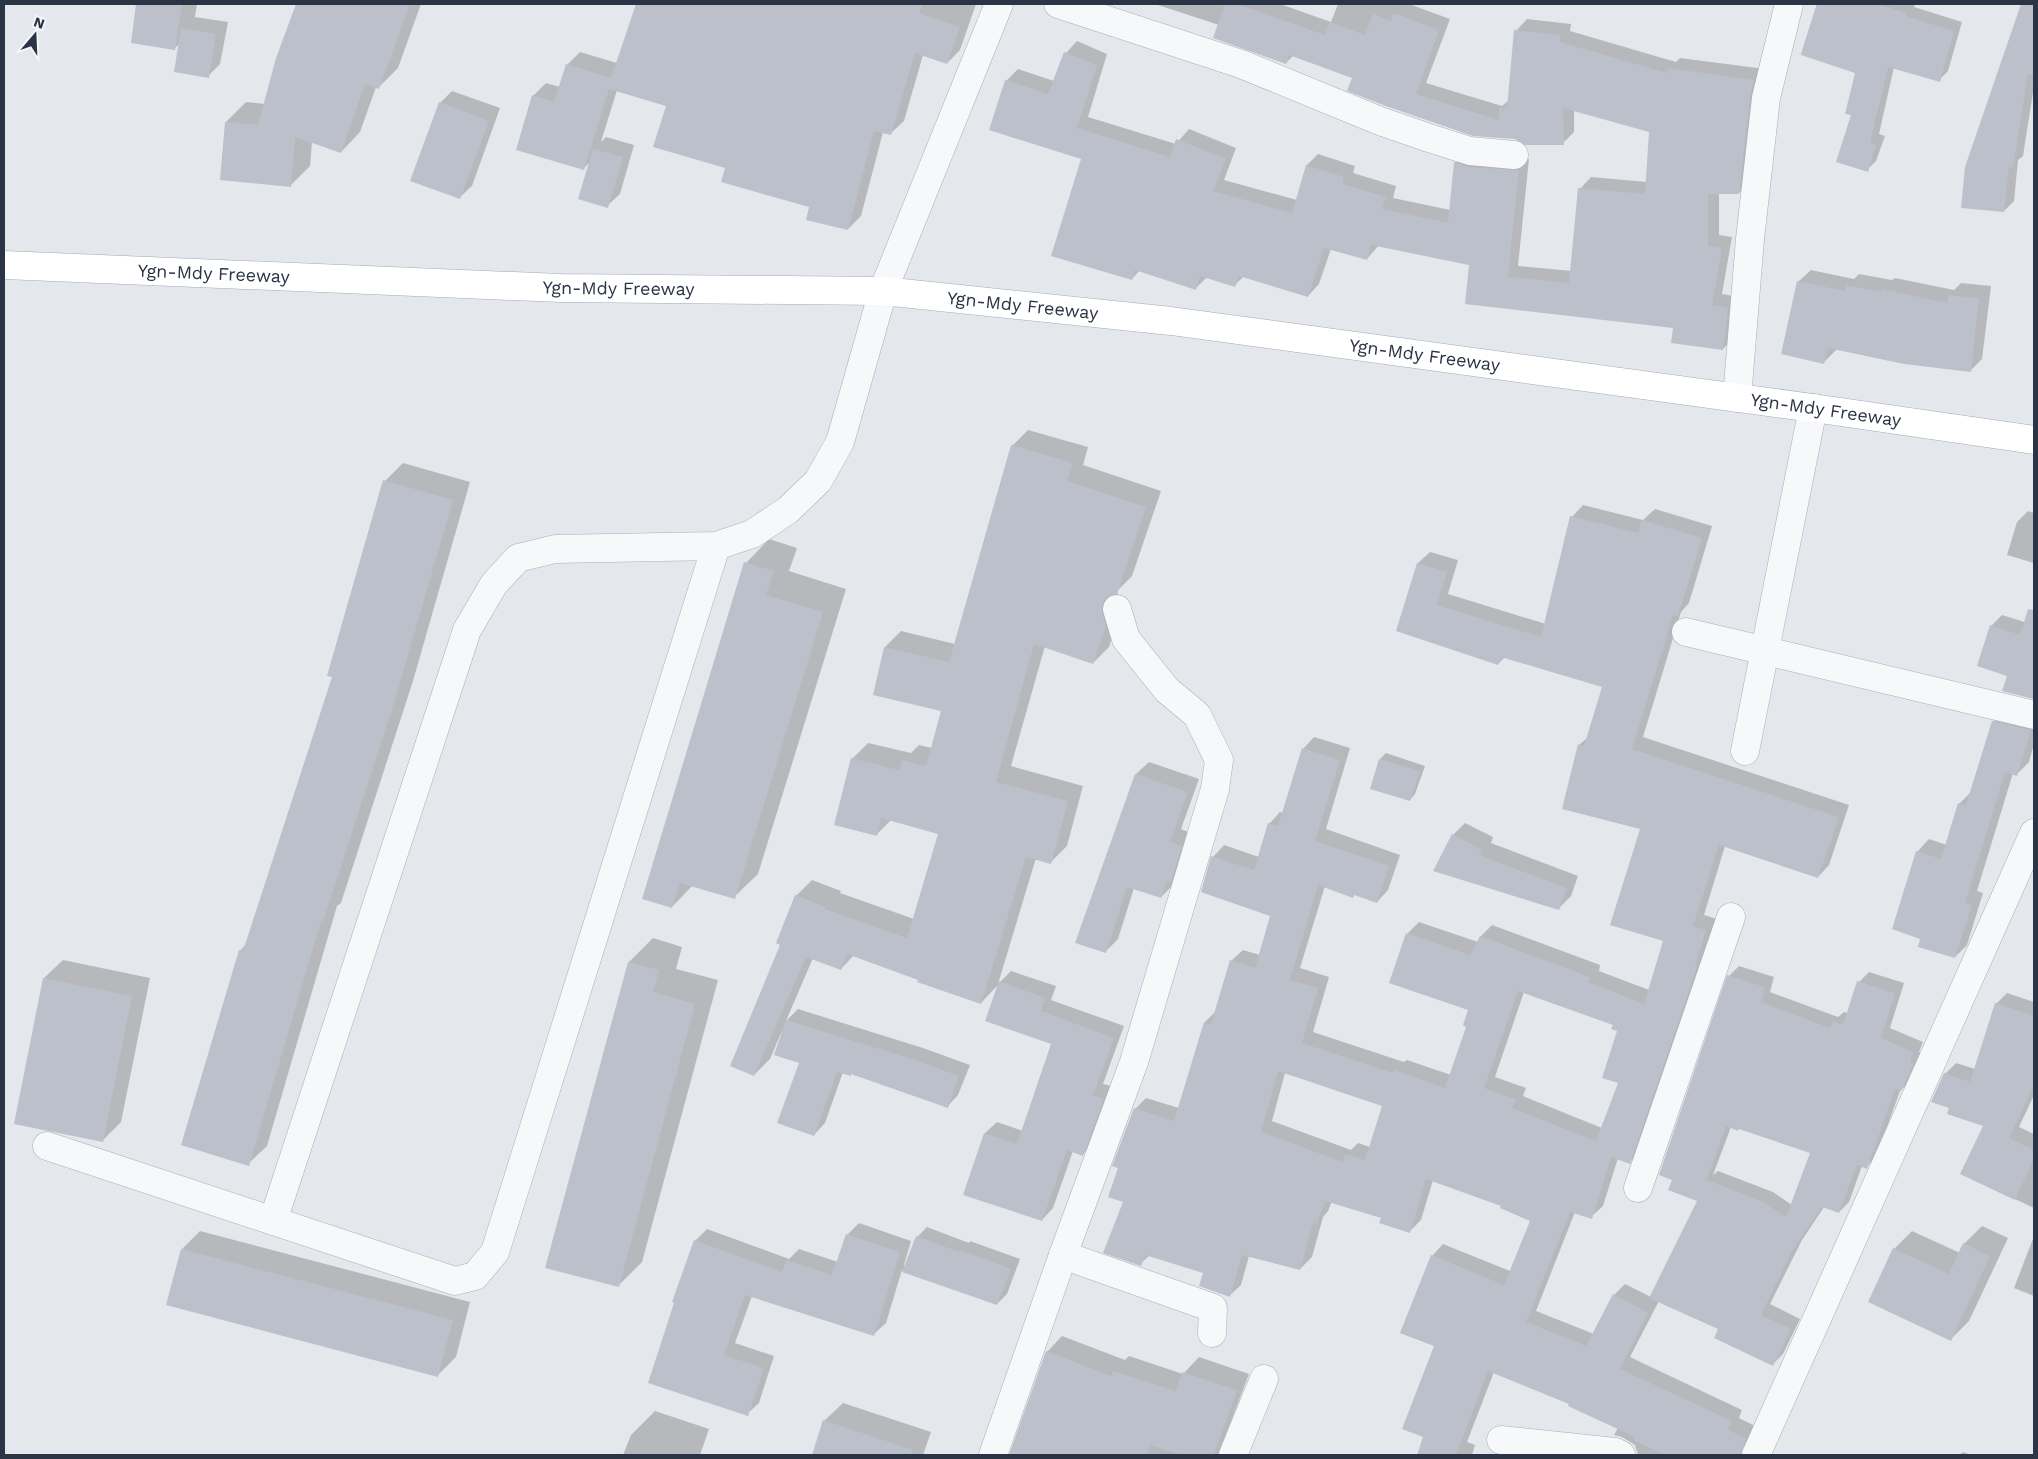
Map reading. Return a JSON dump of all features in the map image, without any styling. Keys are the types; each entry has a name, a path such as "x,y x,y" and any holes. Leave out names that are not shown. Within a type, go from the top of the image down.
{"main road":[{"name":"Ygn-Mdy Freeway","path":"4,265 561,288 883,292 1171,320 2034,440"}],"street":[{"path":"273,1221 467,630 494,584 518,558 555,549 716,546 752,534 788,510 818,481 840,442 883,292 998,4"},
{"path":"1058,4 1241,64 1380,122 1470,151 1514,155"},
{"path":"1737,398 1750,239 1766,98 1788,4"},
{"path":"1745,751 1813,408"},
{"path":"47,1146 455,1281 475,1276 495,1252 716,546"},
{"path":"993,1455 1063,1255 1134,1062 1215,789 1219,760 1197,715 1167,690 1126,639 1117,609"},
{"path":"1686,632 2034,715"},
{"path":"1756,1455 2034,833"},
{"path":"1638,1188 1731,917"},
{"path":"1063,1255 1213,1308 1212,1333"},
{"path":"1233,1455 1264,1380"},
{"path":"1501,1440 1615,1452 1621,1455"}],"building":[{"path":"136,4 182,4 175,50 131,43"},
{"path":"296,4 410,4 379,89 365,84 341,153 295,137 291,187 220,180 225,122 258,125 276,58"},
{"path":"636,4 923,4 919,13 960,27 947,64 915,53 891,135 874,131 848,230 806,220 809,207 721,182 725,168 653,147 666,106 609,89 584,170 516,150 532,95 554,102 566,64 611,78"},
{"path":"1225,4 1237,4 1325,35 1330,22 1365,35 1373,14 1391,21 1393,13 1439,30 1416,94 1499,120 1499,108 1507,108 1514,30 1560,35 1560,42 1667,73 1668,68 1754,80 1750,96 1739,194 1708,194 1708,246 1722,248 1712,305 1728,308 1723,350 1671,343 1673,328 1465,304 1469,265 1371,245 1367,260 1324,248 1308,297 1239,276 1235,287 1200,276 1196,290 1135,270 1132,280 1051,256 1081,159 989,130 1005,80 1048,94 1064,52 1097,65 1077,128 1170,157 1176,139 1226,159 1213,191 1292,213 1306,165 1344,177 1342,184 1386,197 1382,209 1448,223 1454,162 1469,167 1519,170 1508,277 1569,283 1578,188 1645,194 1649,132 1563,108 1564,145 1525,145 1515,139 1473,136 1347,91 1352,78 1289,55 1286,64 1213,38"},
{"path":"1817,4 1877,4 1907,13 1906,16 1954,31 1940,82 1888,67 1870,143 1876,145 1868,172 1836,162 1851,115 1845,114 1855,73 1801,55"},
{"path":"2021,4 2034,4 2034,76 2028,74 2013,167 2009,167 2004,212 1961,208 1965,167"},
{"path":"181,28 216,34 209,78 174,72"},
{"path":"439,102 489,121 460,199 410,181"},
{"path":"593,149 623,157 608,208 578,199"},
{"path":"1797,281 1845,291 1846,285 1881,292 1882,289 1947,303 1948,295 1979,298 1971,372 1904,364 1828,348 1824,364 1781,354"},
{"path":"1011,445 1073,463 1067,481 1146,507 1117,594 1106,598 1102,605 1106,626 1093,664 1034,644 996,782 1068,801 1051,864 1026,857 981,1004 917,982 918,980 847,954 841,970 806,957 754,1076 730,1066 780,945 776,943 795,895 826,907 825,909 907,938 938,834 881,818 877,836 834,825 851,758 899,770 902,760 926,766 941,711 873,695 884,647 949,662"},
{"path":"383,480 453,500 395,700 323,922 321,921 249,1166 181,1145 239,950 243,951 332,677 327,676"},
{"path":"1570,516 1638,533 1642,520 1702,538 1678,616 1673,615 1632,749 1839,817 1818,878 1719,845 1693,926 1706,930 1695,966 1697,967 1630,1164 1611,1157 1592,1219 1570,1212 1526,1322 1586,1346 1613,1294 1648,1313 1620,1369 1732,1421 1728,1430 1746,1438 1741,1455 1665,1455 1633,1440 1635,1437 1568,1406 1569,1404 1488,1371 1456,1455 1417,1455 1423,1437 1402,1429 1434,1346 1400,1333 1431,1255 1504,1285 1530,1221 1500,1208 1501,1206 1426,1179 1410,1233 1379,1223 1381,1218 1325,1201 1317,1224 1313,1223 1300,1270 1242,1255 1230,1297 1199,1286 1203,1273 1145,1255 1141,1266 1103,1253 1123,1202 1108,1197 1118,1168 1112,1166 1134,1108 1174,1121 1204,1022 1211,1024 1230,960 1255,968 1270,916 1201,892 1211,856 1254,870 1268,823 1278,826 1302,748 1340,760 1315,841 1389,866 1377,903 1354,895 1353,898 1318,885 1290,980 1318,988 1302,1043 1393,1073 1394,1070 1445,1088 1466,1027 1463,1025 1468,1010 1389,983 1406,933 1470,955 1480,936 1590,977 1588,982 1644,1004 1663,941 1610,925 1640,829 1562,809 1578,744 1584,746 1602,687 1501,657 1498,665 1396,631 1417,563 1447,572 1437,605 1541,637","holes":["1518,991 1613,1025 1611,1029 1617,1031 1602,1078 1618,1083 1596,1141 1512,1108 1516,1100 1484,1088","1278,1071 1382,1106 1365,1160 1345,1154 1343,1162 1261,1132"]},
{"path":"744,562 774,571 766,595 823,612 735,899 680,883 672,908 642,899"},
{"path":"2028,609 2034,610 2034,699 2002,691 2007,676 1977,666 1990,625 2020,635"},
{"path":"1992,721 2031,730 2017,776 2005,772 1965,903 1972,905 1955,958 1918,947 1920,939 1892,929 1916,851 1941,859 1958,803 1966,805"},
{"path":"1379,759 1420,771 1410,801 1370,789"},
{"path":"1135,774 1188,792 1170,842 1182,846 1171,882 1167,881 1161,898 1127,887 1106,953 1075,943"},
{"path":"1452,834 1482,850 1479,855 1567,888 1559,910 1433,871"},
{"path":"628,962 659,970 653,992 695,1004 619,1287 545,1268"},
{"path":"1727,975 1765,987 1761,1002 1830,1028 1833,1021 1843,1025 1857,981 1895,993 1881,1038 1913,1052 1910,1062 1914,1064 1901,1091 1895,1089 1867,1169 1857,1165 1839,1213 1822,1207 1792,1251 1761,1315 1791,1329 1773,1366 1714,1338 1718,1329 1649,1298 1697,1201 1668,1190 1672,1180 1659,1175","holes":["1726,1126 1738,1131 1739,1129 1810,1153 1786,1217 1763,1202 1707,1180 1704,1187"]},
{"path":"43,978 132,996 103,1142 14,1124"},
{"path":"999,981 1045,998 1041,1011 1114,1038 1093,1095 1104,1099 1083,1156 1067,1150 1042,1221 963,1195 984,1133 1017,1144 1051,1044 985,1021"},
{"path":"1995,1003 2034,1016 2034,1085 2009,1138 2034,1150 2034,1158 2015,1200 1960,1174 1983,1126 1947,1114 1949,1108 1931,1102 1944,1073 1970,1082"},
{"path":"786,1020 912,1059 959,1076 948,1108 851,1074 851,1076 837,1072 814,1136 777,1123 799,1063 774,1055"},
{"path":"846,1234 900,1252 874,1336 745,1295 724,1355 764,1368 748,1416 648,1383 674,1303 672,1302 694,1240 782,1272 786,1260 832,1275"},
{"path":"916,1236 1011,1269 997,1305 902,1272"},
{"path":"1963,1243 1990,1256 1951,1341 1868,1302 1893,1248 1949,1274"},
{"path":"181,1249 453,1320 438,1377 166,1305"},
{"path":"1046,1351 1111,1376 1113,1371 1176,1391 1182,1372 1237,1390 1214,1455 1181,1455 1150,1445 1147,1455 1009,1455"},
{"path":"823,1420 913,1450 912,1455 812,1455"}]}
